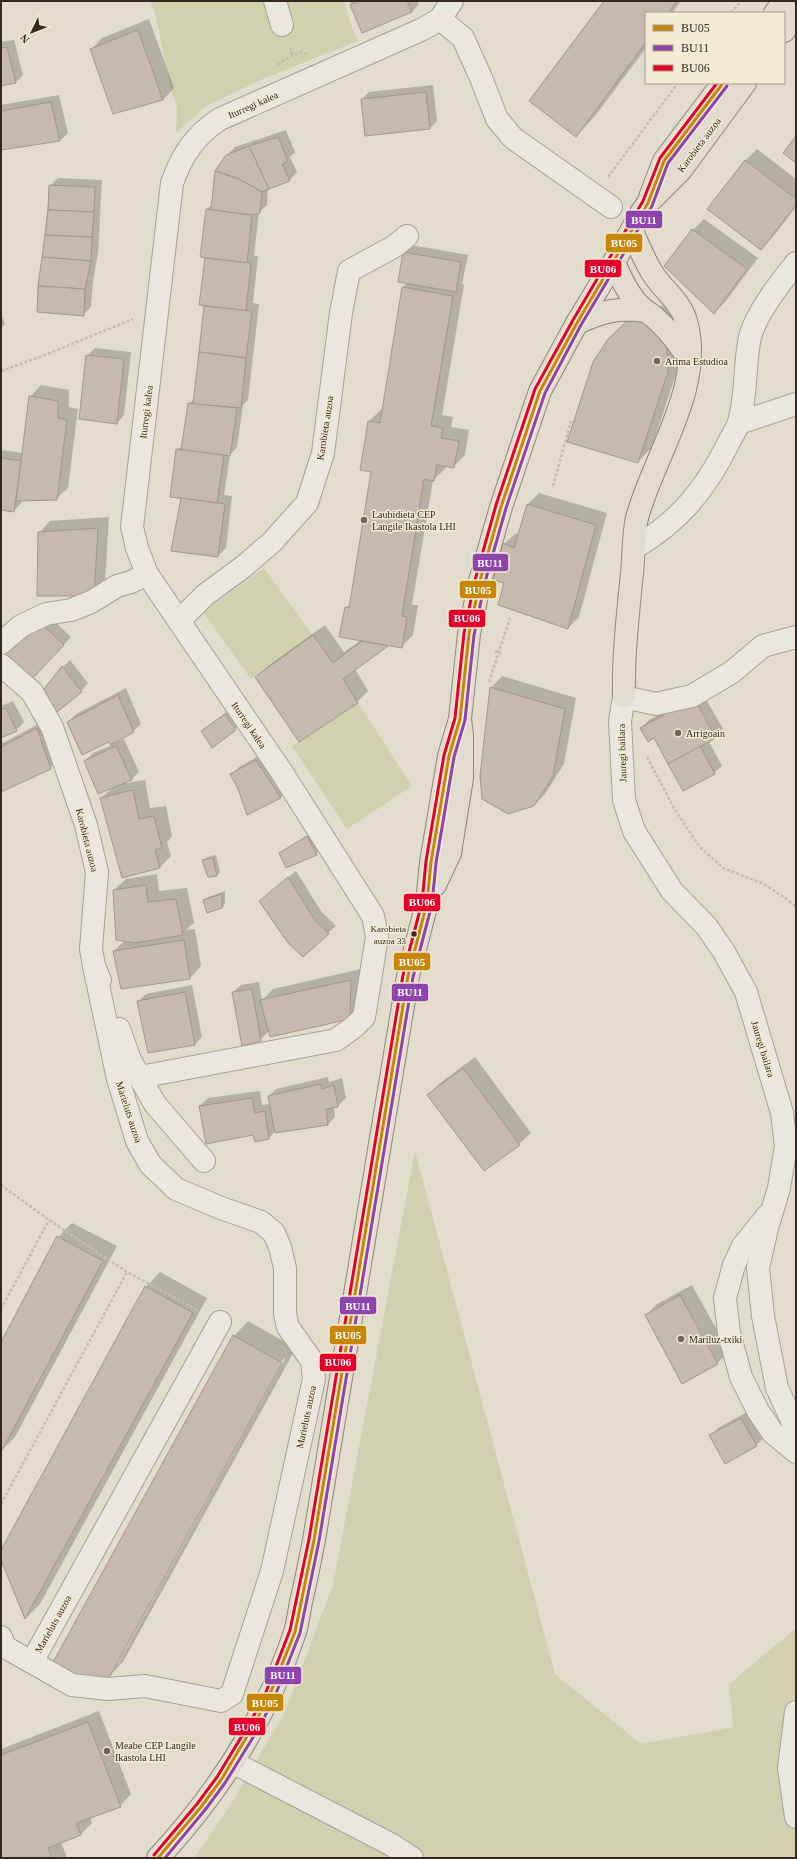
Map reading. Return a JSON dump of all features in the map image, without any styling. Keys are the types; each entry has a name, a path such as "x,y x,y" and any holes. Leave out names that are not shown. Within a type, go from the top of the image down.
{"main road":[{"path":"776,12 784,1"},
{"path":"785,30 796,15"},
{"name":"Karobieta auzoa","path":"648,203 664,161 722,84"},
{"name":"Karobieta auzoa","path":"648,203 681,170 744,84"},
{"path":"158,1858 185,1829 234,1762 276,1683 296,1630 314,1540 408,976 427,903 431,862 449,756 460,719 469,634 484,566 501,507 540,392 577,323 648,203"},
{"path":"624,697 623,666 637,519 681,400 688,376 690,344 686,320 677,301 655,277 646,262 632,231"},
{"path":"614,262 626,289 644,311 655,318 676,340 689,359"},
{"path":"577,323 597,313 619,310 644,311"}],"street":[{"path":"275,1 282,25"},
{"name":"Iturregi kalea","path":"140,1076 336,1040 354,1027 364,1017 377,937 373,916 281,771 180,621 139,578 137,548 132,527 172,183 180,162 192,142 207,127 220,119 387,46 440,19 452,1"},
{"path":"440,19 463,38 497,119 513,138 602,201"},
{"name":"Karobieta auzoa","path":"180,621 205,595 243,567 272,542 307,503 322,453 341,313 349,271 395,246 407,236"},
{"path":"634,548 655,536 688,508 718,464 739,423 745,390 750,337 775,289 796,263"},
{"path":"739,423 796,404"},
{"path":"1,643 21,626 46,614 71,610 91,602 117,586 139,578"},
{"path":"624,697 656,704 692,696 732,672 763,646 796,637"},
{"name":"Karobieta auzoa","path":"1,665 32,692 52,727 86,825 97,872 91,949 94,966 110,1003 130,1060 155,1104 204,1161"},
{"name":"Jauregi bailara","path":"624,697 620,722 624,800 634,831 672,891 707,927 724,952 746,992 782,1113 786,1146 779,1188 758,1268 763,1316 777,1388 796,1429"},
{"name":"Marieluts auzoa","path":"2,1644 72,1685 108,1689 145,1686 221,1701 232,1694 272,1571 314,1379 312,1360 288,1327 285,1314 285,1268 280,1247 274,1232 261,1222 221,1208 176,1189 150,1164 137,1141 118,1079 94,966"},
{"path":"773,1209 743,1246 734,1265 725,1298 729,1334 741,1378 758,1411 773,1433 796,1452"},
{"name":"Marieluts auzoa","path":"32,1662 220,1322"},
{"path":"796,1712 789,1768 796,1817"},
{"path":"234,1762 392,1845 412,1858"}],"path":[{"path":"732,12 740,1"},
{"path":"602,201 677,84"},
{"path":"1,371 40,357 139,316"},
{"path":"553,486 571,421"},
{"path":"488,687 510,618"},
{"path":"495,651 501,653"},
{"path":"646,755 674,808 699,846 723,868 764,884 796,907"},
{"path":"1,1185 49,1220 127,1272 220,1322"},
{"path":"1,1309 49,1220"},
{"path":"1,1504 127,1272"}],"green space":[{"path":"150,1 344,1 352,28 358,41 265,78 206,106 176,133 177,107 170,87 155,13"},
{"path":"264,568 313,636 251,679 203,612"},
{"path":"358,703 412,786 347,829 292,746"},
{"path":"415,1151 555,1674 641,1744 733,1727 729,1684 796,1628 796,1858 194,1858 228,1809 285,1712 333,1585"}],"building":[{"path":"360,1 407,1 412,12 362,33 350,5"},
{"path":"604,1 677,1 669,12 645,12 645,43 576,137 529,101"},
{"path":"138,30 163,100 113,114 90,49"},
{"path":"7,47 16,83 1,86 1,48"},
{"path":"426,92 430,129 365,136 361,99"},
{"path":"51,102 60,141 1,150 1,111"},
{"path":"796,136 796,163 783,153"},
{"path":"278,137 288,161 282,164 290,181 269,189 249,146"},
{"path":"249,146 269,189 262,192 239,179 215,171 226,155"},
{"path":"745,160 796,199 796,205 761,250 707,209"},
{"path":"215,171 239,179 262,192 260,213 252,215 211,210"},
{"path":"49,185 95,187 94,212 48,210"},
{"path":"206,209 252,215 247,263 200,257"},
{"path":"48,210 94,212 92,237 45,235"},
{"path":"692,229 747,269 714,314 664,266"},
{"path":"45,235 92,237 91,261 42,257"},
{"path":"403,252 461,262 456,292 398,282"},
{"path":"42,257 91,261 85,289 38,286"},
{"path":"205,258 251,263 246,311 199,305"},
{"path":"38,286 85,289 84,316 37,312"},
{"path":"402,287 453,296 431,426 443,428 441,438 459,441 454,468 437,465 434,481 424,479 402,616 407,617 402,648 339,637 345,607 349,608 371,472 360,470 368,421 380,423"},
{"path":"204,306 252,311 246,358 199,352"},
{"path":"629,319 649,321 666,337 668,372 638,463 567,442 593,362 608,339"},
{"path":"199,352 246,358 241,408 193,404"},
{"path":"86,355 124,359 117,424 79,419"},
{"path":"29,396 58,401 58,418 67,420 57,500 16,501"},
{"path":"188,403 237,408 230,456 181,450"},
{"path":"176,449 224,455 217,503 170,497"},
{"path":"1,458 21,461 14,512 1,510"},
{"path":"181,498 225,504 218,557 171,551"},
{"path":"527,504 596,525 568,629 498,605 504,583 493,580 503,543 514,548"},
{"path":"98,528 94,596 37,596 38,532"},
{"path":"40,622 64,645 30,681 3,655 30,627"},
{"path":"313,635 333,663 362,641 388,646 343,679 358,703 299,742 255,677"},
{"path":"62,666 82,692 57,712 40,694"},
{"path":"490,687 565,709 553,776 534,806 508,814 482,799 480,776"},
{"path":"118,695 134,732 111,745 109,742 82,755 67,722"},
{"name":"Arrigoain","path":"694,698 716,738 668,764 654,738 648,742 640,728"},
{"path":"6,708 17,731 1,738 1,710"},
{"path":"225,714 236,730 212,748 201,731"},
{"path":"37,728 51,769 1,792 1,747"},
{"path":"116,746 132,780 98,794 84,761"},
{"path":"700,746 715,774 683,791 668,764"},
{"path":"256,760 281,798 247,815 238,789 230,774"},
{"path":"133,790 139,819 154,816 162,848 155,850 160,868 122,878 100,798"},
{"path":"307,836 317,855 286,868 279,853"},
{"path":"213,858 217,876 208,877 202,860"},
{"path":"288,877 314,919 329,934 303,957 288,943 259,901"},
{"path":"146,885 148,902 176,899 183,935 134,943 116,940 113,890"},
{"path":"222,894 222,908 207,913 203,900"},
{"path":"184,940 190,979 121,989 113,951"},
{"path":"351,980 350,1019 270,1037 260,1000"},
{"path":"252,989 261,1041 242,1046 232,992"},
{"path":"185,992 195,1045 148,1053 137,1001"},
{"path":"463,1068 520,1145 484,1171 427,1095"},
{"path":"320,1084 322,1089 334,1085 338,1107 326,1109 328,1125 275,1133 268,1096"},
{"path":"252,1098 255,1113 265,1111 269,1139 255,1142 253,1135 206,1144 199,1106"},
{"path":"57,1236 103,1261 1,1452 1,1342"},
{"path":"145,1286 193,1313 25,1619 1,1560 1,1550"},
{"name":"Mariluz-txiki","path":"680,1295 718,1364 682,1384 645,1315"},
{"path":"233,1335 282,1363 109,1678 76,1677 52,1664"},
{"path":"741,1418 757,1446 725,1464 709,1435"},
{"path":"88,1722 121,1807 76,1823 81,1835 48,1848 52,1858 1,1858 1,1755"}],"transit line":[{"name":"BU06","path":"154,1855 197,1804 217,1777 251,1721 266,1692 290,1630 309,1539 403,975 422,902 426,861 444,755 455,718 464,633 475,580 496,505 535,389 573,320 643,201 660,158 716,84"},
{"name":"BU05","path":"158,1858 201,1807 221,1780 255,1723 270,1694 295,1632 314,1540 408,976 427,903 431,862 449,756 460,719 469,634 480,581 501,507 540,391 577,323 648,203 664,161 722,84"},
{"name":"BU11","path":"165,1858 205,1810 225,1783 260,1726 275,1696 300,1633 319,1541 413,977 432,904 436,863 454,757 465,720 474,635 485,582 506,508 545,393 581,325 652,206 668,163 727,86"}],"place":[{"name":"Arima Estudioa","path":"657,361"},
{"name":"Laubidieta CEP Langile Ikastola LHI","path":"364,520"},
{"name":"Arrigoain","path":"678,733"},
{"name":"Karobieta auzoa 33","path":"414,934"},
{"name":"Mariluz-txiki","path":"681,1339"},
{"name":"Meabe CEP Langile Ikastola LHI","path":"107,1751"}]}
